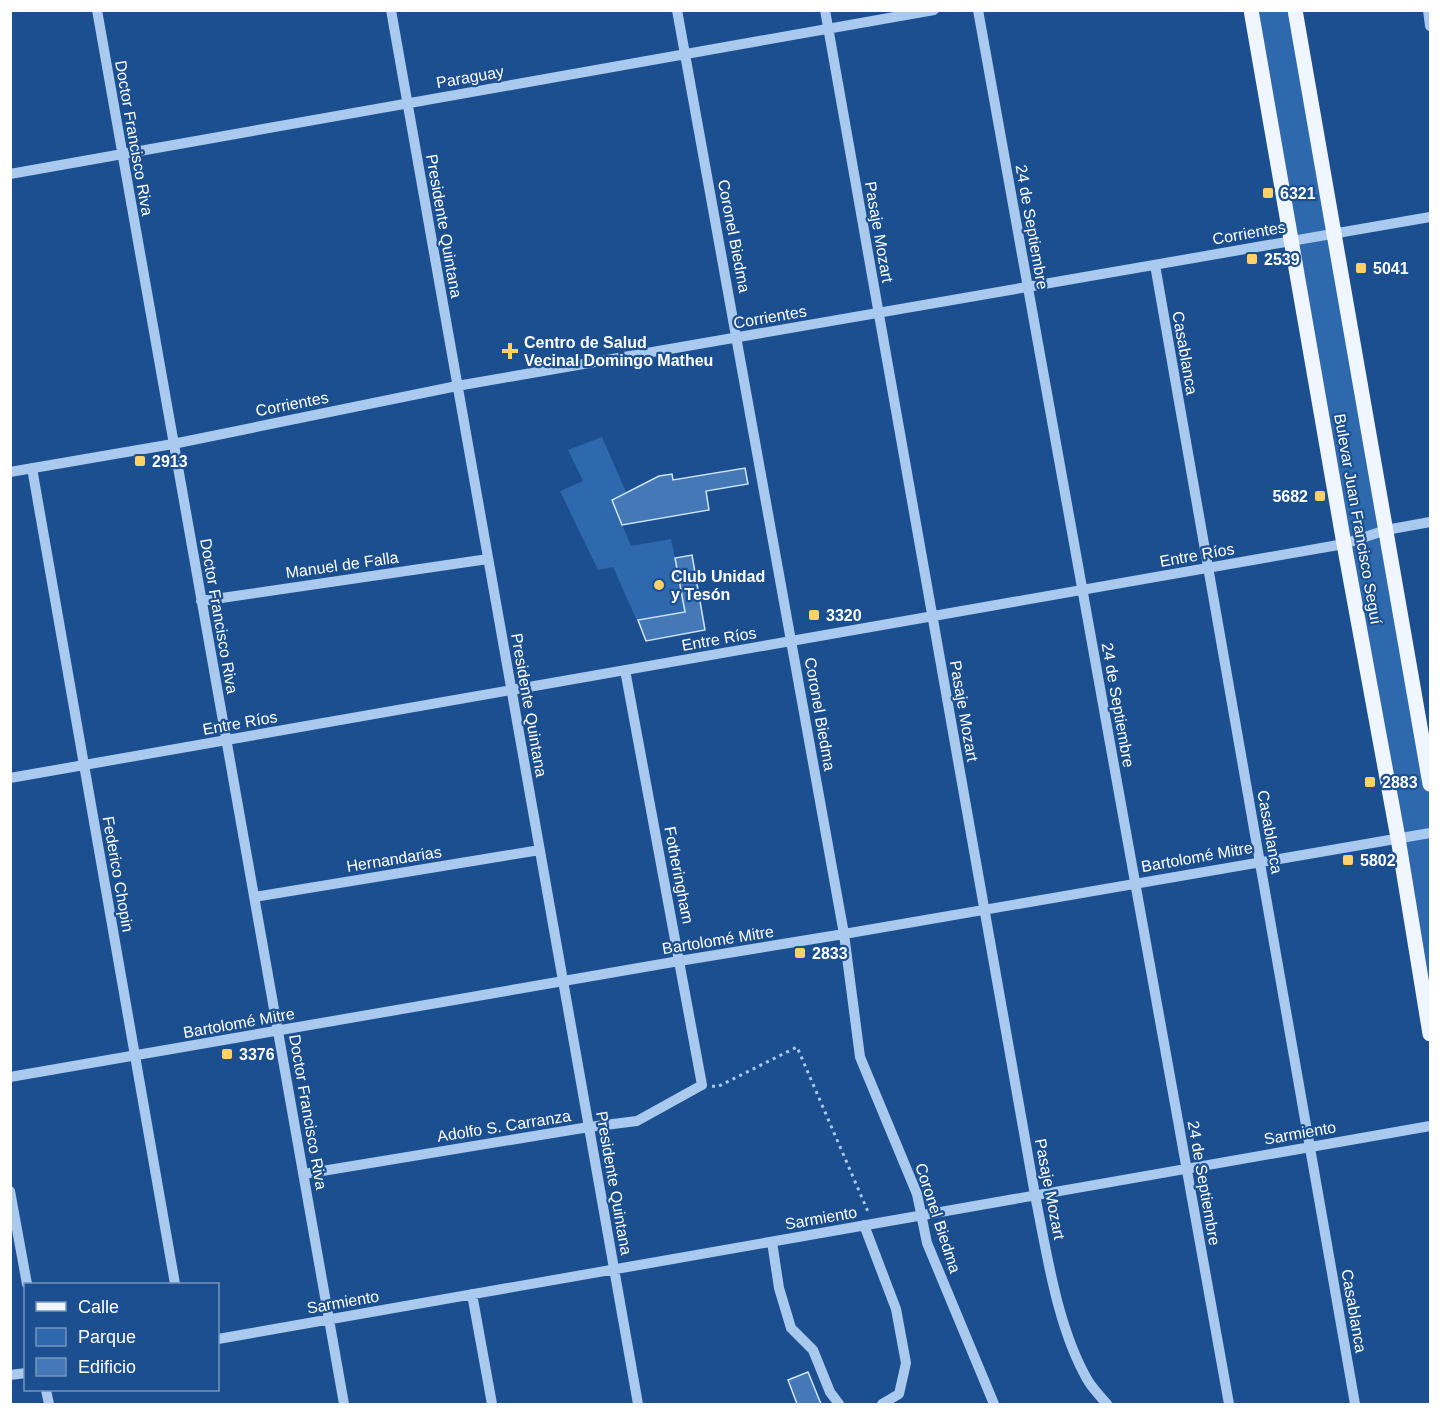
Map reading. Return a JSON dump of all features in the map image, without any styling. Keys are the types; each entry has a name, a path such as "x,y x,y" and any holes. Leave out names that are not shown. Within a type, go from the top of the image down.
{"main road":[{"name":"Bulevar Juan Francisco Seguí","path":"1251,10 1431,1034"},
{"name":"Bulevar Juan Francisco Seguí","path":"1295,10 1431,784"}],"street":[{"name":"Doctor Francisco Riva","path":"97,10 344,1404"},
{"name":"Presidente Quintana","path":"391,10 638,1404"},
{"name":"Coronel Biedma","path":"677,10 844,934 860,1057 917,1194 927,1243 994,1404"},
{"name":"Pasaje Mozart","path":"825,10 1035,1195 1068,1339 1087,1380 1107,1404"},
{"name":"Paraguay","path":"10,174 934,10"},
{"name":"24 de Septiembre","path":"978,10 1229,1404"},
{"path":"1428,10 1431,26"},
{"name":"Corrientes","path":"10,472 173,444 457,386 1431,217"},
{"name":"Casablanca","path":"1155,265 1355,1404"},
{"name":"Federico Chopin","path":"32,468 175,1283"},
{"name":"Entre Ríos","path":"10,778 1344,544 1386,530 1431,522"},
{"name":"Manuel de Falla","path":"201,601 488,559"},
{"name":"Fotheringham","path":"625,670 702,1085"},
{"name":"Bartolomé Mitre","path":"10,1077 1431,833"},
{"name":"Hernandarias","path":"254,897 540,850"},
{"name":"Adolfo S. Carranza","path":"304,1174 637,1121 702,1085"},
{"name":"Sarmiento","path":"219,1339 1431,1126"},
{"path":"10,1191 27,1283"},
{"path":"869,1225 896,1309 906,1363 899,1394 882,1404"},
{"path":"772,1242 779,1288 791,1328 813,1350 830,1392 839,1404"},
{"path":"472,1294 492,1404"}],"path":[{"path":"702,1085 717,1087 797,1047 869,1225"}],"green space":[{"path":"1251,11 1295,11 1430,784 1430,1034"},
{"path":"602,437 626,492 612,500 631,546 671,539 675,558 692,555 705,630 646,641 613,567 598,570 560,491 583,481 568,450"}],"building":[{"path":"745,468 748,484 706,491 709,510 622,525 612,500 659,476 672,474 673,480"},
{"path":"692,555 705,630 646,641 638,620 685,612 675,558"},
{"path":"808,1372 821,1404 797,1404 788,1380"}],"place":[{"name":"6321","path":"1268,193"},
{"name":"2539","path":"1252,259"},
{"name":"5041","path":"1361,268"},
{"name":"Centro de Salud Vecinal Domingo Matheu","path":"510,351"},
{"name":"2913","path":"140,461"},
{"name":"5682","path":"1320,496"},
{"name":"Club Unidad y Tesón","path":"659,585"},
{"name":"3320","path":"814,615"},
{"name":"2883","path":"1370,782"},
{"name":"5802","path":"1348,860"},
{"name":"2833","path":"800,953"},
{"name":"3376","path":"227,1054"}]}
